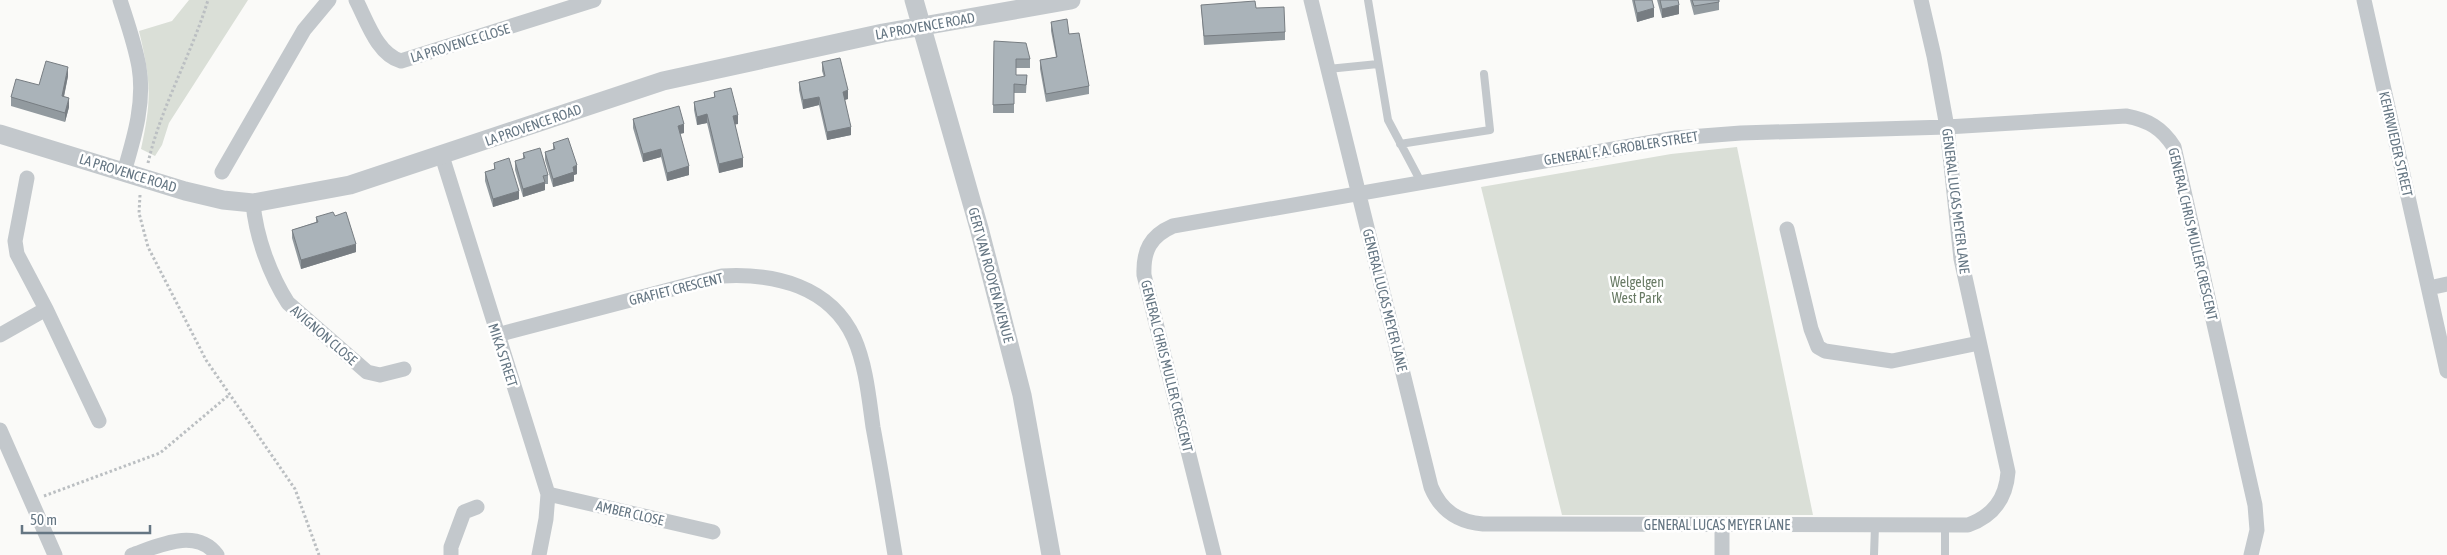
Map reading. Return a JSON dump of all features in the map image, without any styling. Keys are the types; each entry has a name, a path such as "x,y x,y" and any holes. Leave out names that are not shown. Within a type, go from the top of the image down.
{"street":[{"path":"120,0 135,50 140,87 136,128 124,172"},
{"path":"222,172 304,30 329,0"},
{"name":"LA PROVENCE CLOSE","path":"356,0 384,52 392,58 401,61 594,0"},
{"name":"GERT VAN ROOYEN AVENUE","path":"914,0 923,26 979,228 1022,395 1039,479 1051,555"},
{"name":"LA PROVENCE ROAD","path":"0,134 223,200 253,203 350,185 663,81 923,26 1071,0"},
{"name":"GENERAL LUCAS MEYER LANE","path":"1311,0 1431,487 1437,500 1452,515 1470,523 1968,525 1988,516 2002,499 2007,482 2006,460 1961,259 1947,127 1934,56 1921,0"},
{"name":"KEHRWIEDER STREET","path":"2364,0 2447,371"},
{"name":"GENERAL CHRIS MULLER CRESCENT","path":"1947,127 2126,116 2149,122 2168,136 2174,147 2178,163 2255,505 2257,530 2251,555"},
{"name":"GENERAL F. A. GROBLER STREET","path":"1358,193 1676,138 1741,133 1947,127"},
{"name":"MIKA STREET","path":"442,156 548,494 546,519 539,555"},
{"path":"27,178 15,241 17,254 99,421"},
{"name":"GENERAL CHRIS MULLER CRESCENT","path":"1214,555 1144,275 1146,248 1158,234 1173,226 1358,193"},
{"name":"AVIGNON CLOSE","path":"253,203 255,225 280,291 288,304 367,372 380,376 404,369"},
{"path":"1787,229 1811,329 1818,347 1825,351 1892,362 1979,343"},
{"name":"GRAFIET CRESCENT","path":"497,335 722,276 748,274 787,282 805,288 824,299 837,311 855,340 864,377 895,555"},
{"path":"2429,288 2447,284"},
{"path":"0,335 46,310"},
{"path":"0,430 55,555"},
{"name":"AMBER CLOSE","path":"548,494 712,532"},
{"path":"451,555 451,547 464,512 477,507"},
{"path":"1722,525 1722,555"},
{"path":"132,555 170,541 185,540 207,545 217,555"}],"lane":[{"path":"1368,0 1388,120 1421,182"},
{"path":"1328,69 1378,64"},
{"path":"1400,144 1490,130 1484,74"},
{"path":"1874,555 1875,526"},
{"path":"1945,526 1945,555"}],"path":[{"path":"148,165 160,118 199,30 208,0"},
{"path":"141,190 139,213 148,247 206,360 295,489 318,555"},
{"path":"31,500 160,453 230,395"}],"green space":[{"path":"189,0 248,0 169,123 162,145 155,156 141,149 147,116 149,90 139,31 172,21"},
{"name":"Welgelgen West Park","path":"1737,147 1813,515 1562,515 1481,187 1671,154"}],"building":[{"path":"1634,0 1652,0 1654,8 1637,13"},
{"path":"1660,0 1678,0 1679,5 1662,9"},
{"path":"1692,0 1719,0 1719,2 1694,6"},
{"path":"1255,1 1256,8 1284,7 1285,32 1204,36 1201,5"},
{"path":"1067,19 1069,34 1079,33 1089,86 1046,94 1040,60 1057,57 1051,22"},
{"path":"994,41 1026,43 1030,59 1016,59 1016,75 1027,75 1026,85 1014,84 1014,104 993,105"},
{"path":"840,58 848,90 843,92 851,127 827,132 819,97 803,100 799,82 825,76 822,62"},
{"path":"46,61 68,67 62,96 69,98 65,113 11,97 16,79 39,85"},
{"path":"731,88 738,115 733,116 743,158 719,164 707,114 697,117 694,102 715,97 714,92"},
{"path":"679,106 684,124 678,126 689,166 667,173 661,149 643,154 633,119"},
{"path":"568,138 577,165 573,167 574,172 553,179 545,152 555,149 553,143"},
{"path":"540,148 548,175 543,176 545,182 523,189 515,161 525,158 523,153"},
{"path":"509,158 519,191 493,199 485,172 495,169 494,163"},
{"path":"333,212 335,216 346,212 356,244 301,260 292,230 318,222 316,217"}]}
